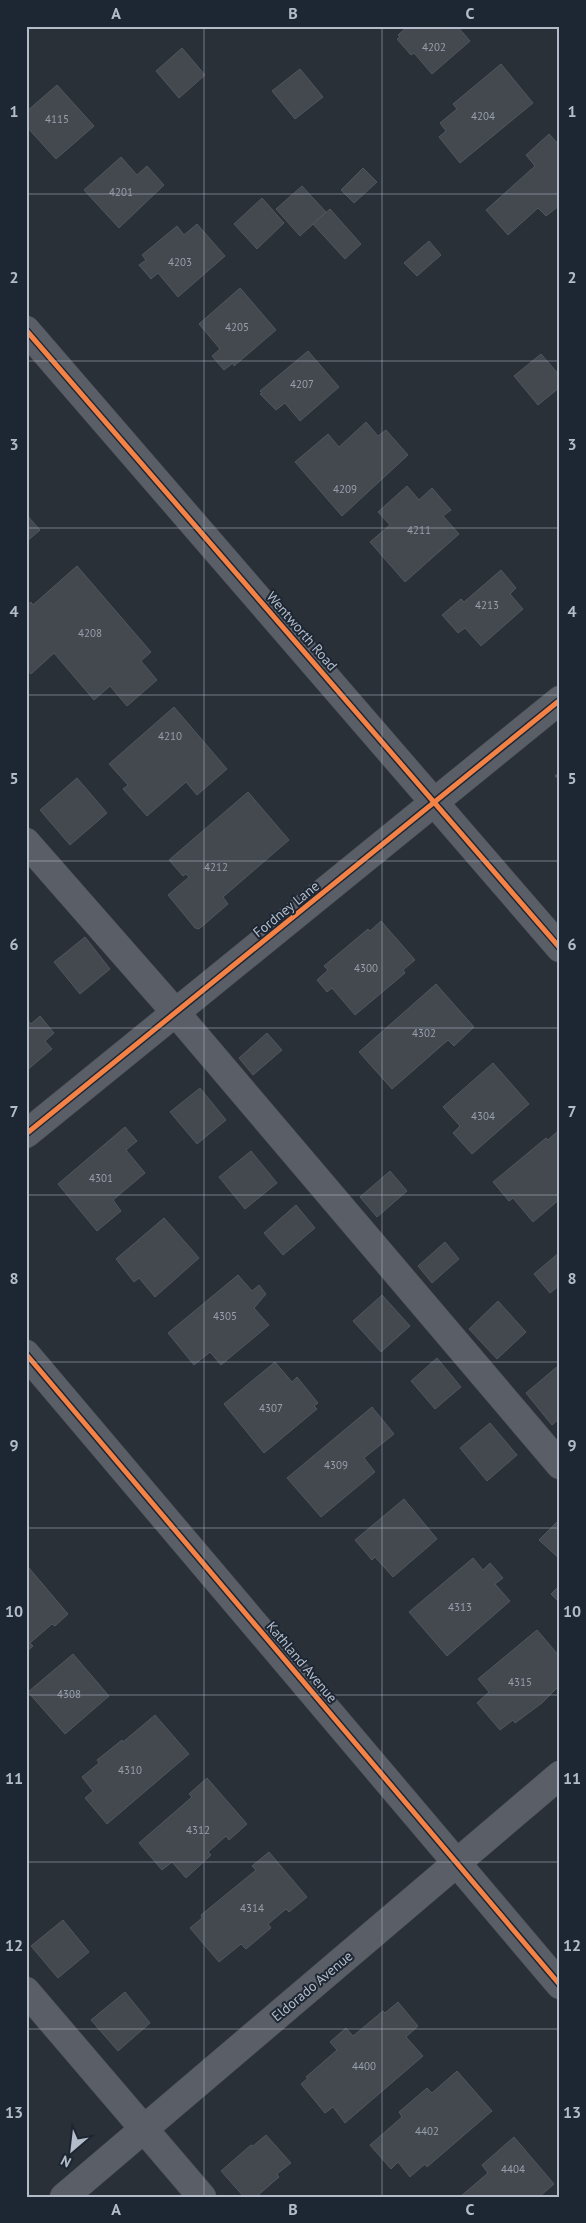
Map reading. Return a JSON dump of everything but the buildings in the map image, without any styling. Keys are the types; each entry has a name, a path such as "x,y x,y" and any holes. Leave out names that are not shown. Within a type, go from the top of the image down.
{"street":[{"name":"Wentworth Road","path":"26,330 436,802 560,948"},
{"name":"Fordney Lane","path":"26,1134 560,700"},
{"path":"26,842 176,1013 560,1466"},
{"name":"Kathland Avenue","path":"26,1354 560,1985"},
{"name":"Eldorado Avenue","path":"64,2197 560,1775"},
{"path":"26,1991 202,2197"}],"cycle path":[{"path":"26,330 560,948"},
{"path":"26,1134 560,700"},
{"path":"26,1354 560,1985"}]}
